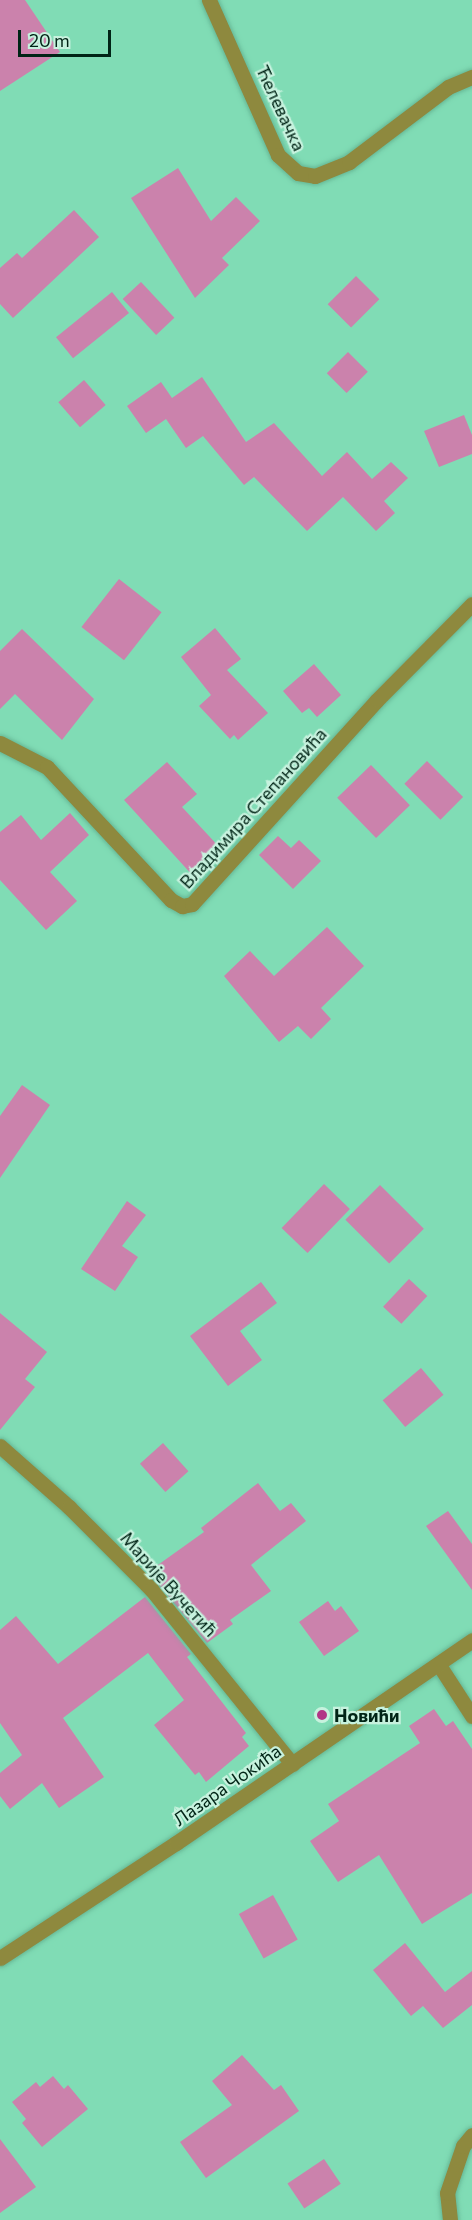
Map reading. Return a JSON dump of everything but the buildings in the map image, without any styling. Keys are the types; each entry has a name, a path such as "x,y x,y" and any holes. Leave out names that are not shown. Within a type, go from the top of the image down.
{"street":[{"name":"Ћелевачка","path":"209,0 278,155 298,173 315,176 349,162 448,87 472,77"},
{"name":"Владимира Степановића","path":"0,743 47,767 171,900 182,906 192,904 377,700 472,604"},
{"name":"Марије Вучетић","path":"0,1446 69,1508 185,1627 292,1764"},
{"name":"Лазара Чокића","path":"0,1958 439,1665 472,1640"},
{"path":"439,1665 472,1716"},
{"path":"450,2220 447,2193 463,2146 472,2135"}],"place":[{"name":"Новићи","path":"322,1715"}]}
